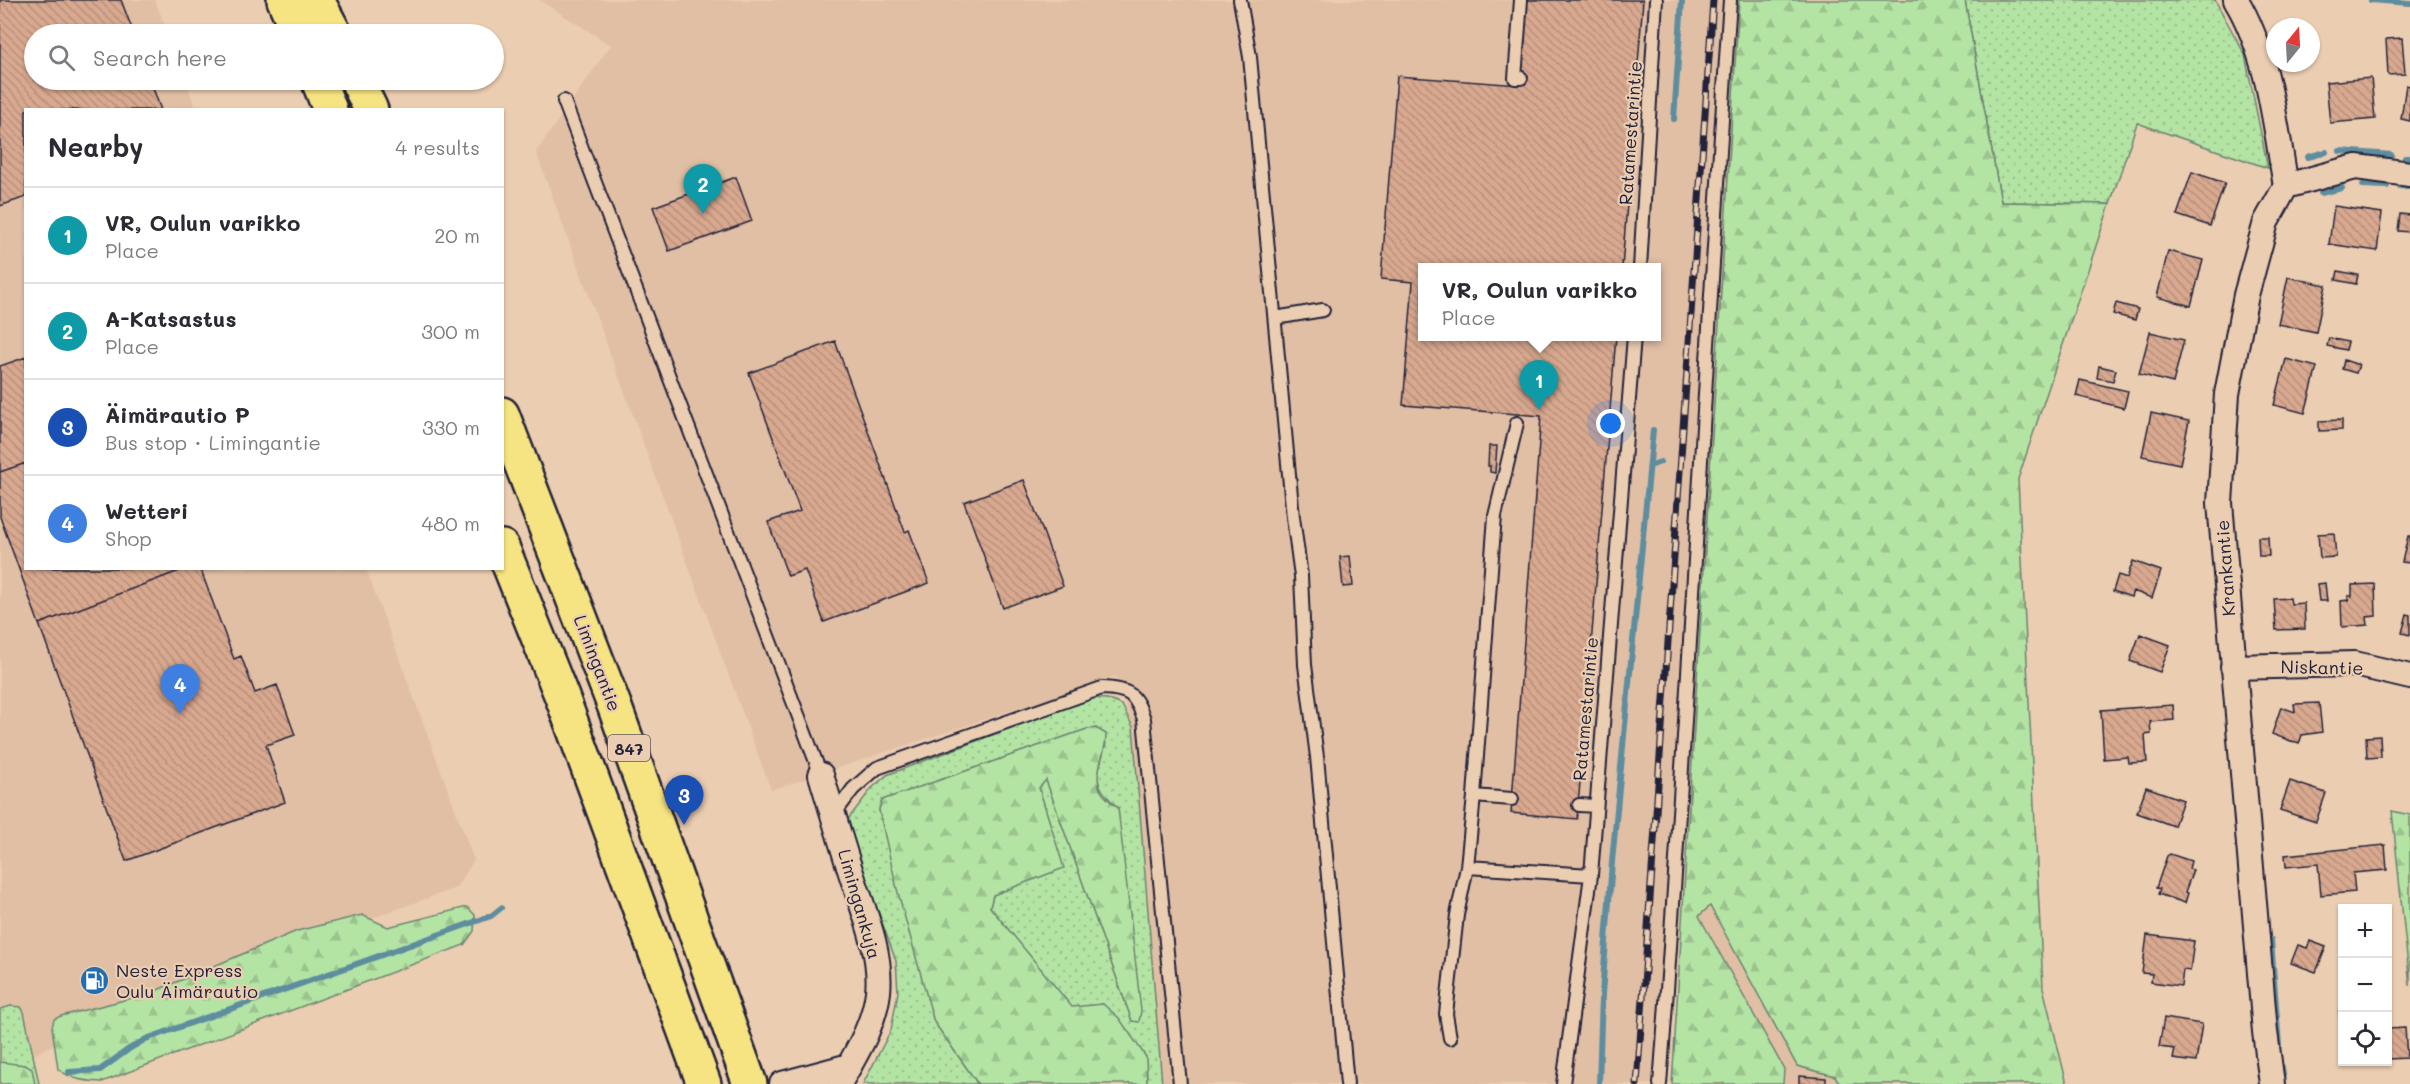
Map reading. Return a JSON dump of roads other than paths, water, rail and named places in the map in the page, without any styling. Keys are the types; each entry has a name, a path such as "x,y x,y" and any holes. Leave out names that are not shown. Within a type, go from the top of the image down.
{"main road":[{"path":"284,0 295,24"},
{"path":"317,0 330,24"},
{"path":"322,90 329,108"},
{"path":"362,90 370,108"},
{"name":"Limingantie","path":"504,419 618,716 750,1084"},
{"name":"847","path":"504,552 562,697 704,1084"}],"street":[{"path":"2236,0 2249,21 2270,92 2286,186 2356,168 2410,174"},
{"name":"Krankantie","path":"2272,1084 2265,1032 2220,503 2227,394 2246,295 2266,222 2286,186"},
{"name":"Niskantie","path":"2233,667 2355,664 2410,677"},
{"name":"Limingankuja","path":"782,1084 844,1075 870,1025 878,992 878,963 821,775"}],"lane":[{"path":"1240,0 1250,57 1292,505 1301,576 1305,665 1317,757 1347,1084"},
{"path":"1521,0 1515,78 1521,78"},
{"name":"Ratamestarintie","path":"1640,263 1656,0"},
{"path":"1660,1084 1679,837 1730,0"},
{"path":"564,101 821,775"},
{"path":"1275,318 1323,310"},
{"name":"Ratamestarintie","path":"1563,1084 1591,875 1634,341"},
{"path":"1450,1038 1446,1014 1456,915 1467,867 1474,796 1495,516 1517,423"},
{"path":"833,816 853,789 877,768 1102,688 1122,689 1137,699 1144,719 1180,1084"},
{"path":"1474,796 1512,799"},
{"path":"1579,805 1596,806"},
{"path":"1467,867 1591,875"}],"waterway":[{"path":"1674,119 1682,0"},
{"path":"2371,0 2410,3"},
{"path":"2340,151 2391,155"},
{"path":"2308,157 2326,152"},
{"path":"2405,158 2410,158"},
{"path":"2363,185 2387,186"},
{"path":"2400,186 2409,187"},
{"path":"2321,193 2342,188"},
{"path":"1599,1084 1602,994 1612,862 1653,430"},
{"path":"1650,466 1660,462"},
{"path":"69,1072 100,1070 146,1039 491,916 501,908"},
{"path":"2271,940 2279,1046"},
{"path":"2282,1067 2283,1075"}],"railway":[{"path":"1637,1084 1713,0"}],"place":[{"name":"A-Katsastus","path":"703,214"},
{"name":"VR, Oulun varikko","path":"1539,410"},
{"name":"Wetteri","path":"180,714"},
{"name":"Äimärautio P","path":"684,825"},
{"name":"Neste Express Oulu Äimärautio","path":"95,980"}]}
